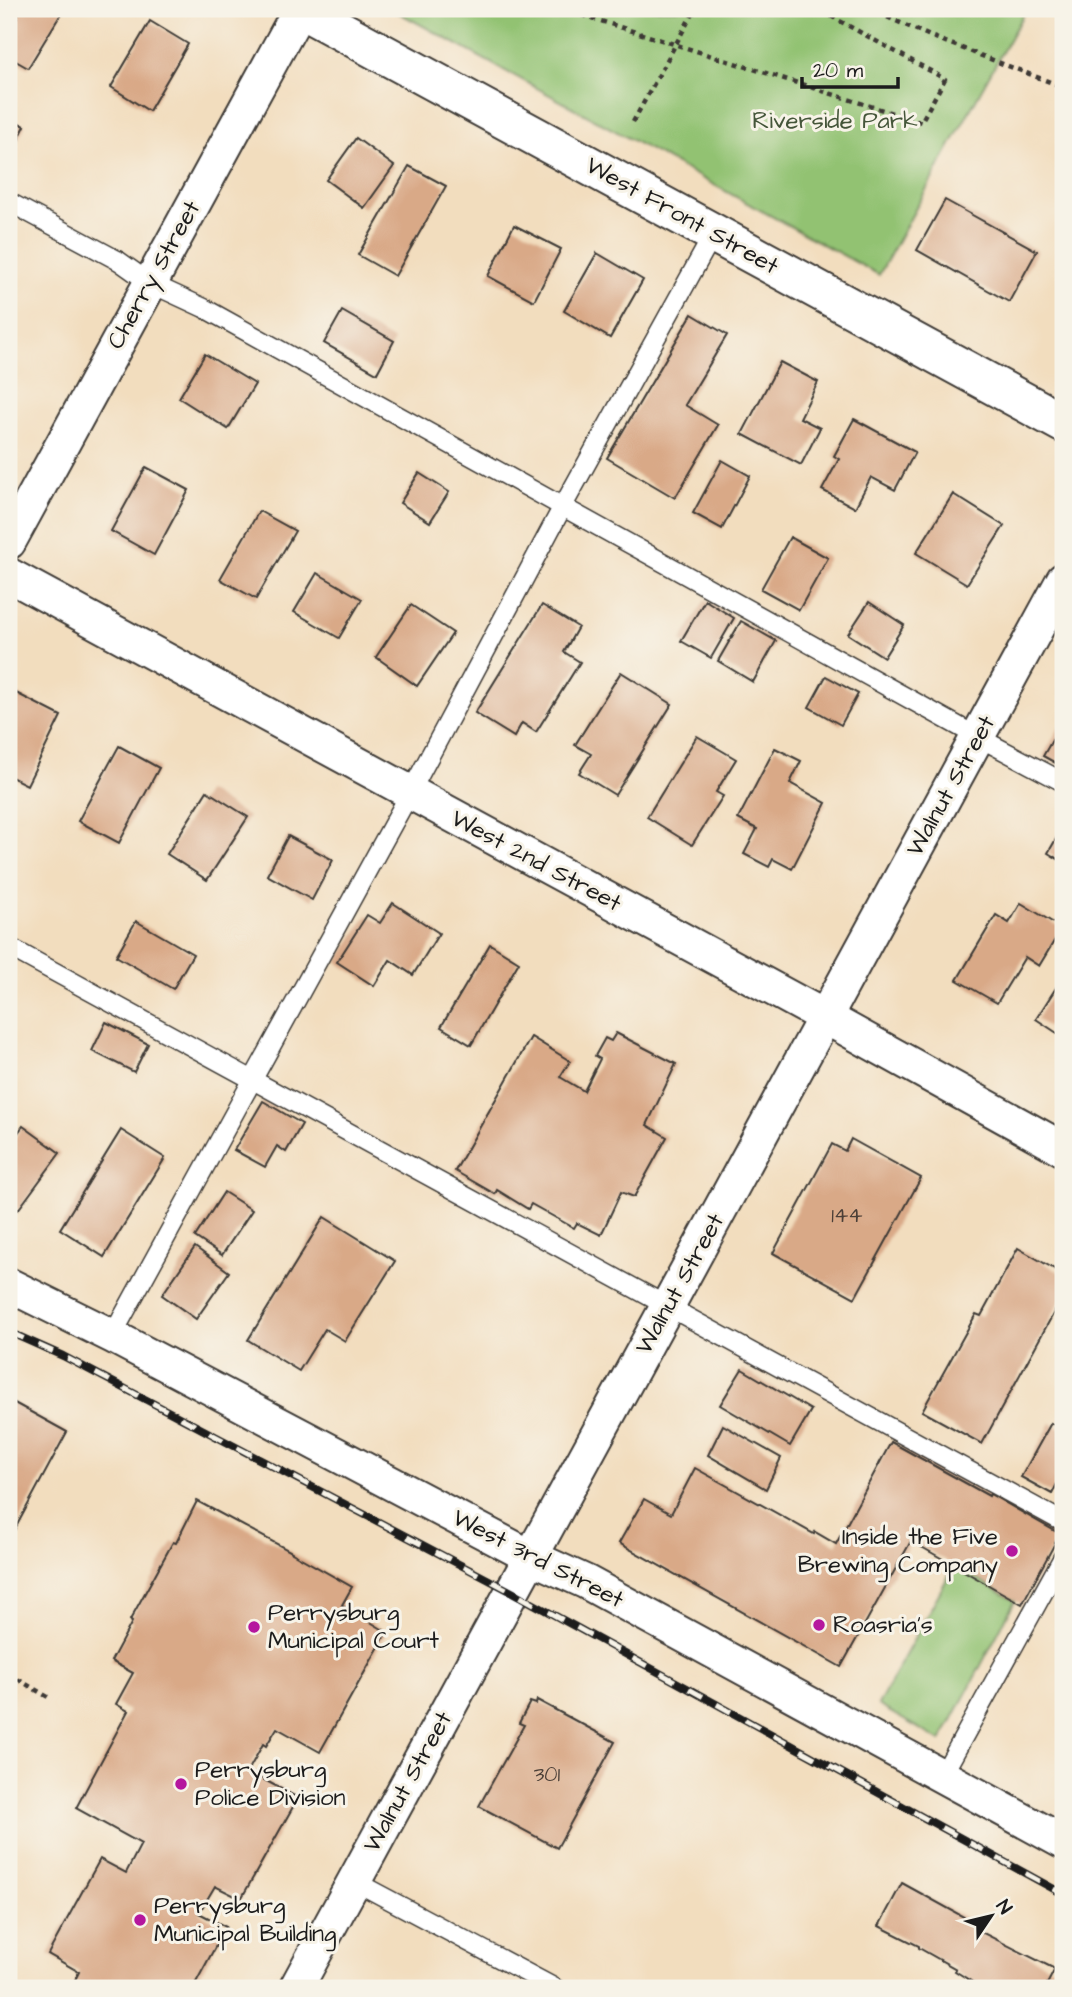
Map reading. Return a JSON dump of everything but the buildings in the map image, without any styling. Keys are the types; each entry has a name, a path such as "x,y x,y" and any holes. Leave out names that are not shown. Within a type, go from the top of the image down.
{"main road":[{"name":"West Front Street","path":"300,9 1063,423"}],"street":[{"name":"Cherry Street","path":"9,542 300,9"},
{"name":"West 2nd Street","path":"9,575 1063,1149"},
{"name":"Walnut Street","path":"296,1988 1063,580"},
{"name":"West 3rd Street","path":"9,1285 113,1336 531,1557 586,1583 1063,1842"}],"lane":[{"path":"9,202 119,261 150,283 204,308 1063,782"},
{"path":"113,1336 714,233"},
{"path":"9,947 1063,1522"},
{"path":"942,1776 1063,1557"},
{"path":"355,1881 555,1988"}],"path":[{"path":"563,9 921,122 944,79 818,9"},
{"path":"633,122 695,9"},
{"path":"869,9 930,36 1063,87"},
{"path":"9,1674 48,1697"}],"green space":[{"name":"Riverside Park","path":"392,9 1026,9 879,275"},
{"path":"954,1566 1015,1601 941,1741 878,1705"}],"railway":[{"path":"9,1332 63,1356 512,1592 1063,1894"}],"place":[{"name":"Inside the Five Brewing Company","path":"1012,1551"},
{"name":"Roasria's","path":"819,1625"},
{"name":"Perrysburg Municipal Court","path":"254,1627"},
{"name":"Perrysburg Police Division","path":"181,1784"},
{"name":"Perrysburg Municipal Building","path":"140,1920"}]}
